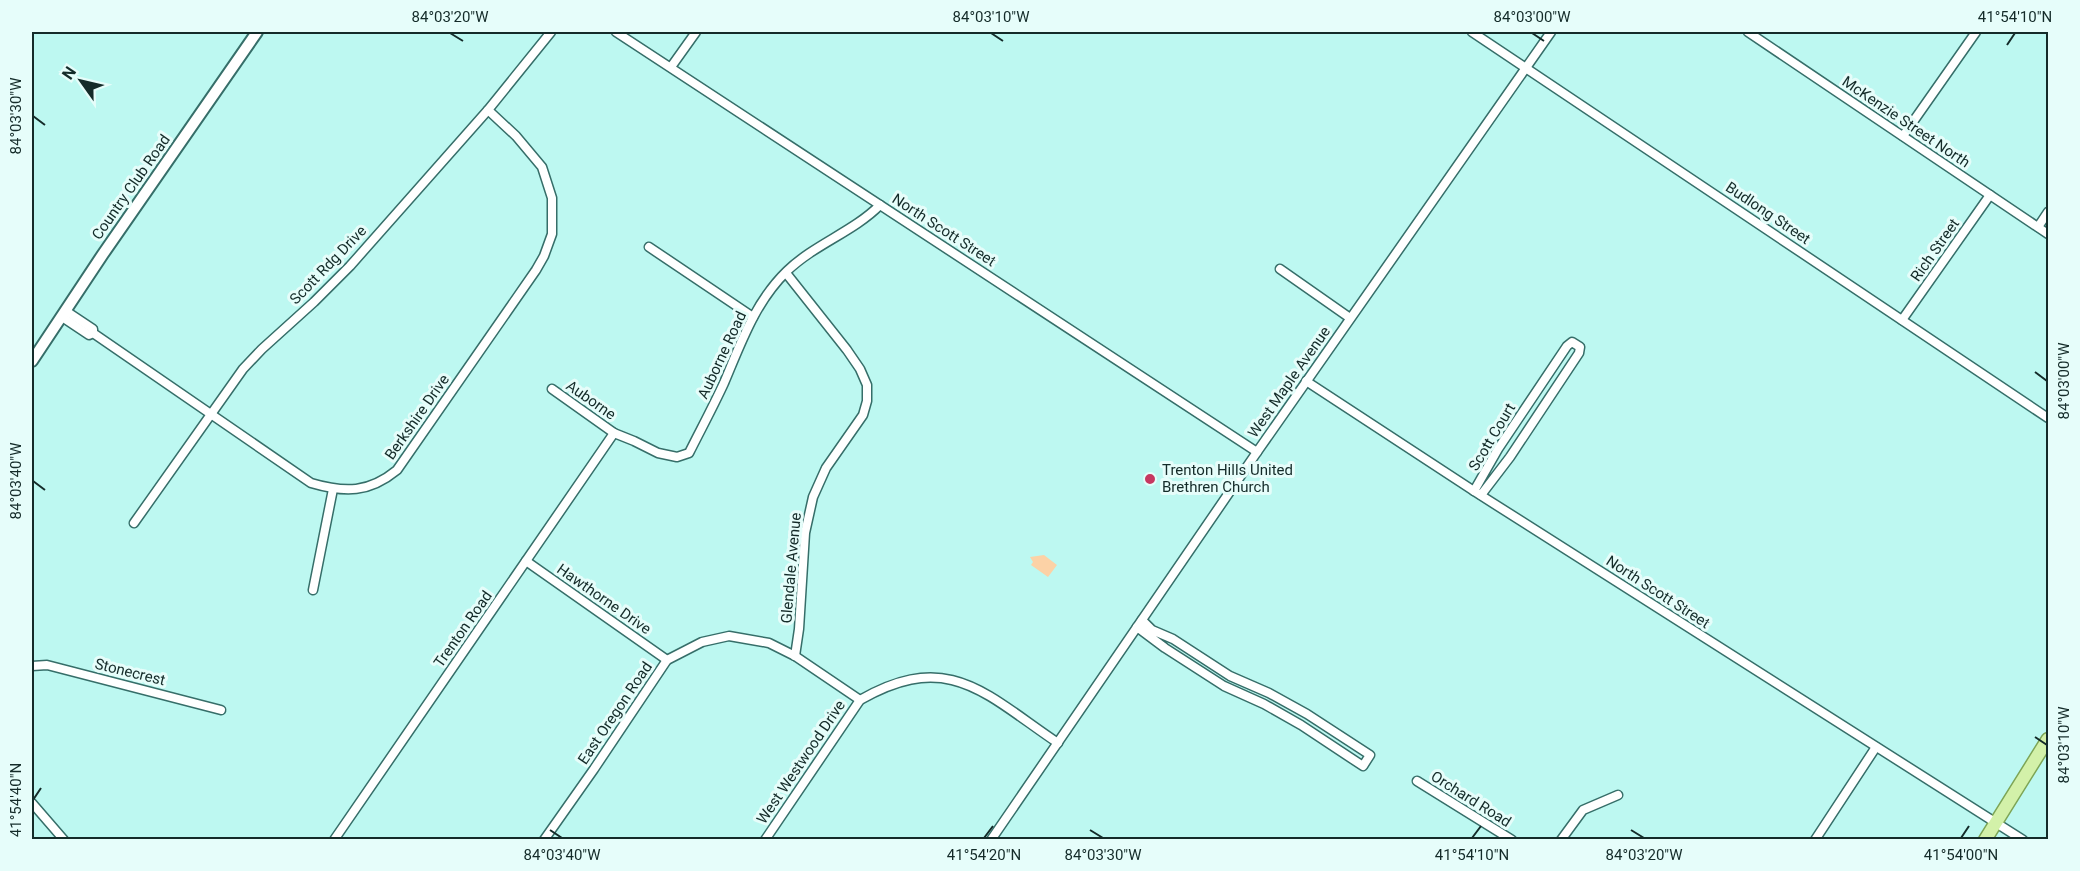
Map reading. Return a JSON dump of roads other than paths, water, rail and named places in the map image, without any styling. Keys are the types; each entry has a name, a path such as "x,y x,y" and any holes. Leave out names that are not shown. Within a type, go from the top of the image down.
{"main road":[{"path":"1985,840 2046,748"}],"street":[{"name":"Country Club Road","path":"32,361 257,32"},
{"name":"Scott Rdg Drive","path":"134,524 243,369 262,348 350,266 488,110 551,32"},
{"name":"North Scott Street","path":"616,32 1257,452"},
{"path":"671,67 696,32"},
{"name":"Budlong Street","path":"1472,32 2049,418"},
{"name":"West Maple Avenue","path":"991,840 1306,381 1551,32"},
{"name":"McKenzie Street North","path":"1748,32 2049,234"},
{"path":"1903,136 1976,32"},
{"name":"Berkshire Drive","path":"64,314 89,335 93,333 311,483 333,489 353,490 382,482 397,470 504,318 544,256 552,234 552,198 546,176 535,157 488,110"},
{"name":"Rich Street","path":"1902,320 1990,195"},
{"name":"Auborne Road","path":"614,433 658,453 677,457 689,453 702,430 753,317 765,298 786,273 814,249 869,216 880,205"},
{"path":"2038,227 2049,212"},
{"path":"649,247 753,317"},
{"path":"1280,269 1350,318"},
{"name":"Glendale Avenue","path":"786,273 847,350 860,369 867,385 867,401 863,415 826,468 813,496 805,533 795,656"},
{"name":"Scott Court","path":"1572,342 1580,347 1579,353 1510,457 1478,493 1497,449 1567,346 1572,342"},
{"name":"North Scott Street","path":"1306,381 2023,840"},
{"name":"Auborne","path":"552,389 614,433"},
{"name":"Scott Court","path":"1532,398 1544,406"},
{"name":"Trenton Road","path":"334,840 614,433"},
{"path":"314,590 333,489"},
{"name":"Hawthorne Drive","path":"526,561 667,660"},
{"path":"1139,623 1173,639 1230,676 1269,693 1307,714 1370,755 1363,766 1301,725 1264,704 1224,686 1165,648 1139,623"},
{"name":"East Oregon Road","path":"544,840 667,660 702,642 729,636 769,643 795,656 860,700"},
{"name":"Stonecrest","path":"32,666 47,665 221,710"},
{"path":"860,700 879,690 916,678 935,676 952,679 978,689 1058,743"},
{"path":"1224,686 1230,676"},
{"name":"West Westwood Drive","path":"765,840 860,700"},
{"path":"1301,725 1307,714"},
{"path":"1815,840 1876,747"},
{"name":"Orchard Road","path":"1417,781 1512,840"},
{"path":"1561,840 1583,810 1618,795"},
{"path":"32,803 64,840"}],"place":[{"name":"Trenton Hills United Brethren Church","path":"1150,479"}]}
